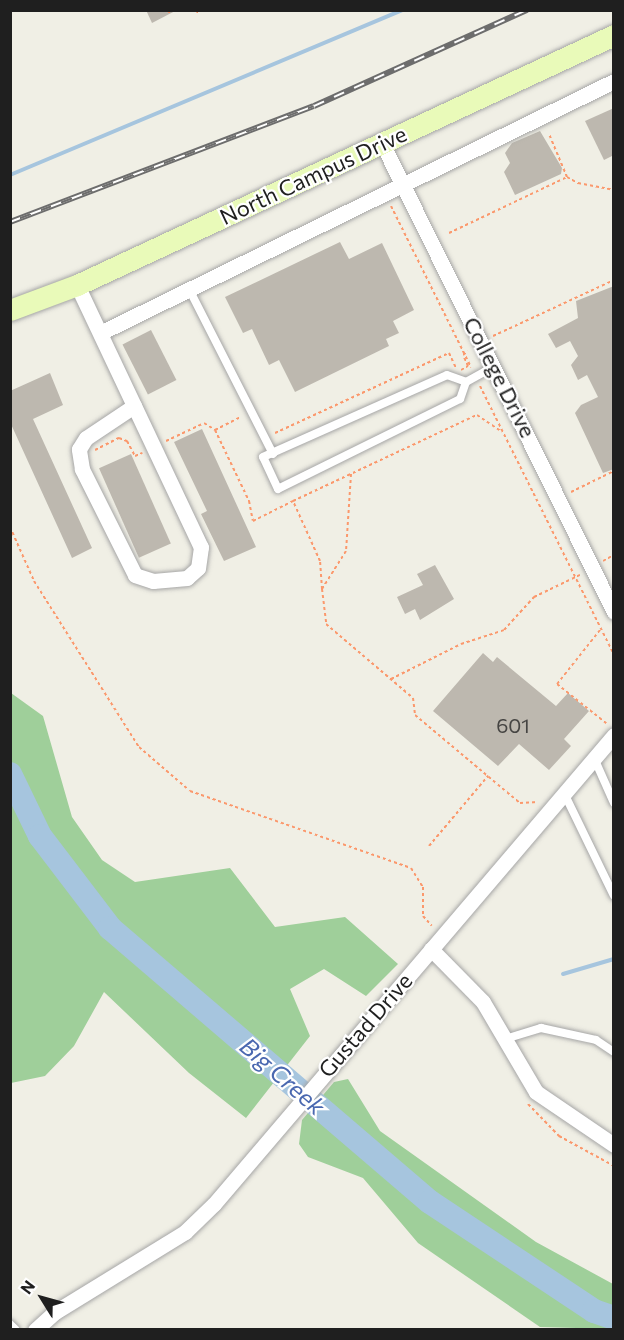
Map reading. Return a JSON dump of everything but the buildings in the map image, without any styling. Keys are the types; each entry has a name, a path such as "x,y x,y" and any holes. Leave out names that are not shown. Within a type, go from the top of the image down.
{"main road":[{"name":"North Campus Drive","path":"10,310 77,285 614,35"}],"street":[{"name":"North Campus Drive","path":"100,333 614,81"},
{"name":"College Drive","path":"382,143 560,497 614,612"},
{"path":"77,285 201,547 198,568 186,578 153,581 135,575 81,469 79,449 86,438 134,406"},
{"name":"Gustad Drive","path":"35,1329 55,1312 185,1232 214,1204 594,758 610,729"},
{"path":"431,949 483,1002 536,1092 614,1145"}],"lane":[{"path":"189,289 273,454"},
{"path":"466,382 447,375 263,457 278,489 460,399 466,382 495,367"},
{"path":"594,758 614,803"},
{"path":"564,793 614,896"},
{"path":"505,1039 541,1028 596,1040 612,1049"},
{"path":"10,1324 16,1329"}],"path":[{"path":"549,134 567,177 578,183 614,190"},
{"path":"449,232 567,177"},
{"path":"384,192 614,655"},
{"path":"465,354 482,341 614,280"},
{"path":"266,430 273,434 449,353 458,372 468,366 465,354"},
{"path":"215,429 249,501 253,521 477,415 504,434"},
{"path":"560,497 614,471"},
{"path":"322,589 346,551 351,474"},
{"path":"293,501 320,561 326,624 413,698 415,715 520,803 540,801"},
{"path":"10,527 34,581 139,747 190,791 411,868 423,887 423,916 442,935"},
{"path":"392,679 461,644 504,630 534,597 576,578 592,566 614,555"},
{"path":"601,629 557,684 610,729"},
{"path":"429,846 488,776"},
{"path":"523,1097 559,1136 614,1166"}],"green space":[{"path":"11,693 43,716 72,817 102,860 135,882 230,868 275,927 345,917 398,964 366,996 324,969 290,989 310,1036 246,1118 189,1073 104,992 74,1046 45,1076 11,1083"},
{"path":"348,1079 380,1131 536,1242 613,1284 613,1329 540,1327 418,1243 363,1178 308,1157 299,1144 302,1120 334,1082"}],"waterway":[{"path":"10,175 403,10"},
{"name":"Big Creek","path":"10,774 40,836 110,928 430,1202 594,1311 614,1318"},
{"path":"563,974 614,959"}],"railway":[{"path":"10,222 314,106 527,10"}]}
